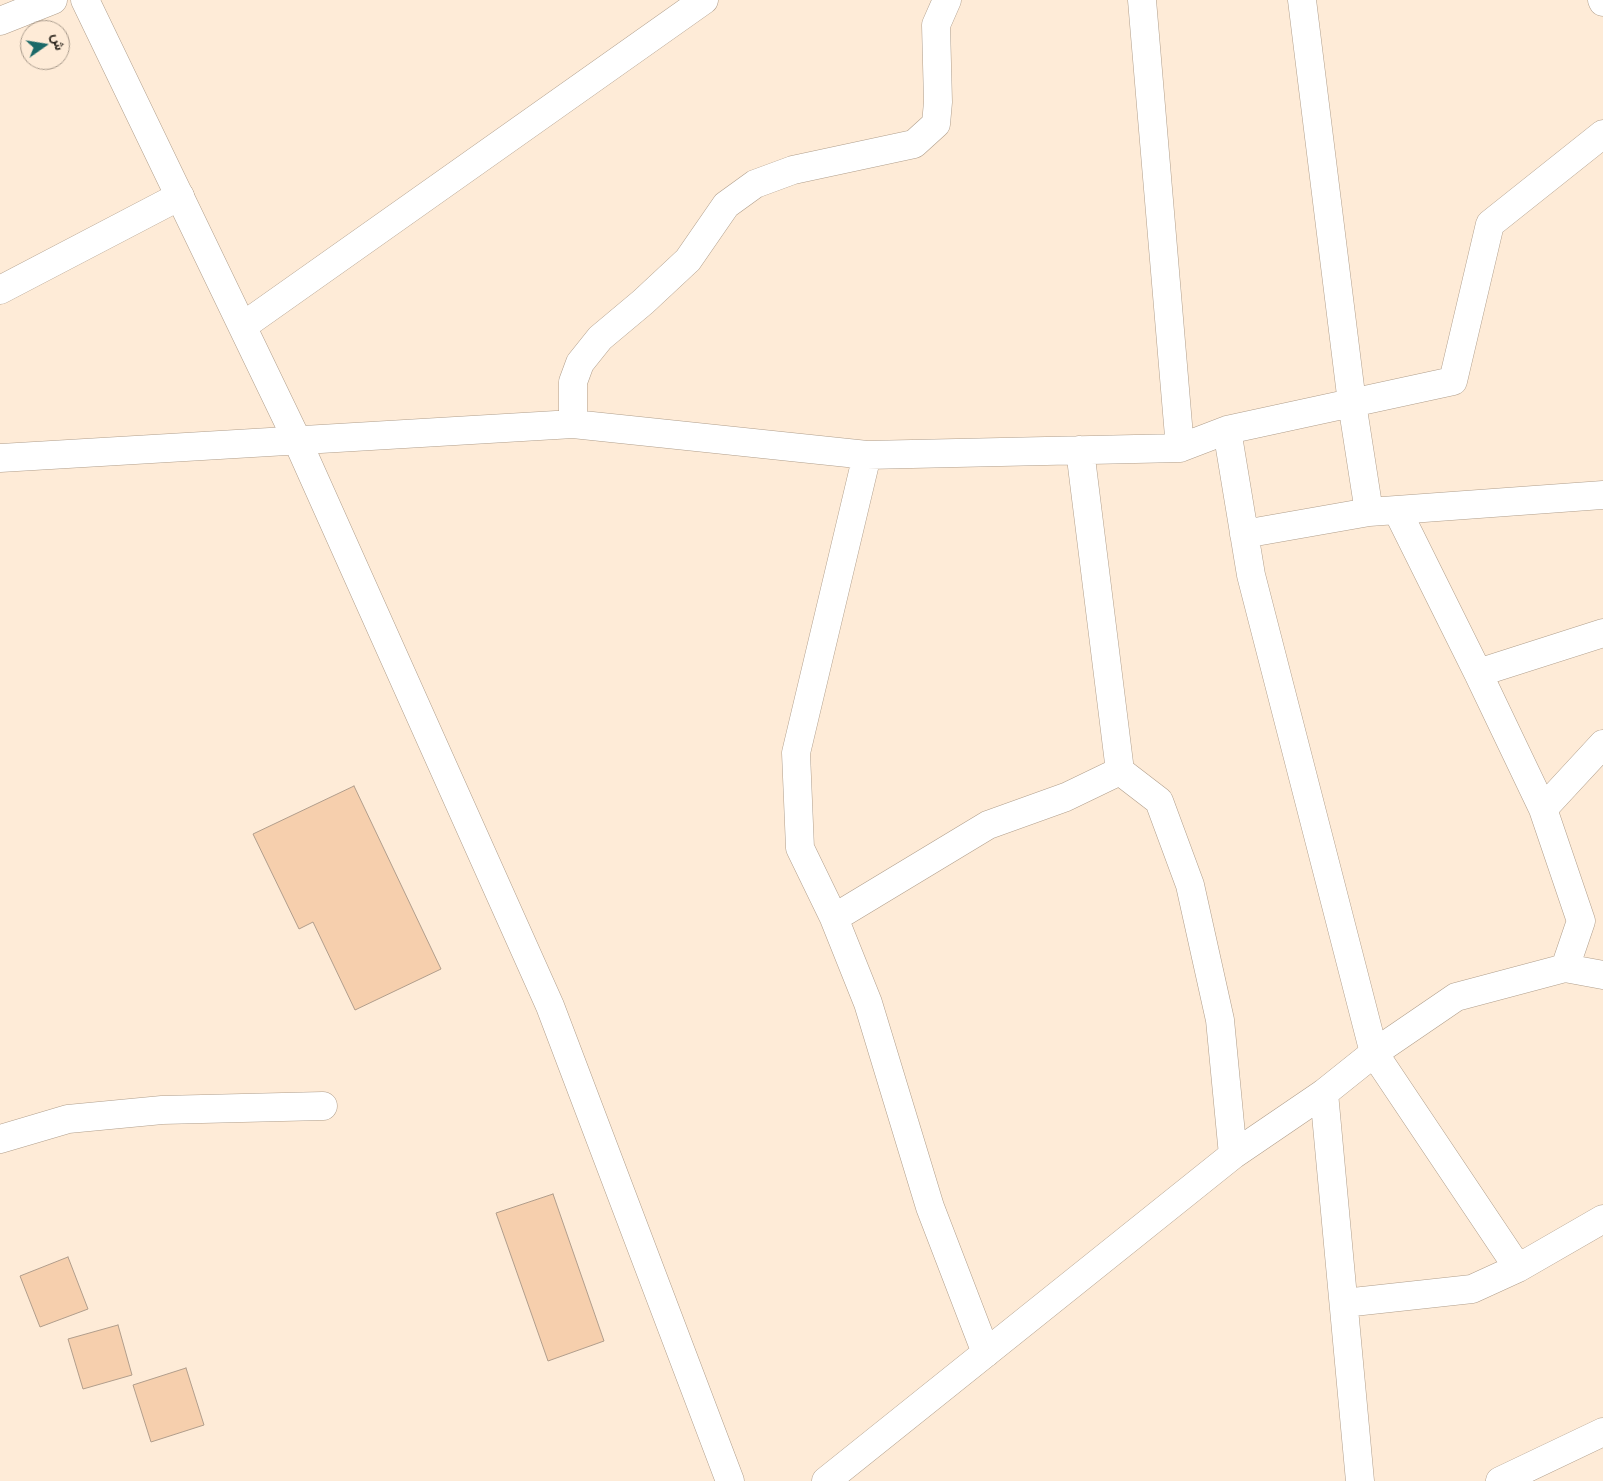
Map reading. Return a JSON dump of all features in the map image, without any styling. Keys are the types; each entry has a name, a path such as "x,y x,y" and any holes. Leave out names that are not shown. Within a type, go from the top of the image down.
{"street":[{"path":"0,21 53,0"},
{"path":"85,0 243,326 296,440 550,1006 730,1481"},
{"path":"243,326 704,0"},
{"path":"573,424 573,382 580,363 600,338 643,302 688,260 726,205 755,184 794,170 914,144 936,124 938,102 936,25 947,0"},
{"path":"1142,0 1180,448"},
{"path":"1302,0 1352,403 1369,512"},
{"path":"0,458 573,424 867,455 1180,448 1227,430 1453,381 1490,224 1603,134"},
{"path":"0,290 180,196"},
{"path":"1227,430 1251,575 1374,1053 1518,1268"},
{"path":"1080,450 1120,771 1159,801 1190,885 1220,1020 1234,1155"},
{"path":"867,455 796,753 800,848 834,918 868,1003 930,1207 986,1353"},
{"path":"1244,534 1369,512 1603,495"},
{"path":"1397,510 1543,809 1581,921 1565,968"},
{"path":"1478,673 1603,633"},
{"path":"1543,809 1603,744"},
{"path":"834,918 988,825 1066,797 1120,771"},
{"path":"826,1481 1234,1155 1324,1093 1374,1053 1456,997 1565,968 1603,974"},
{"path":"1324,1093 1360,1481"},
{"path":"0,1139 68,1118 162,1110 323,1106"},
{"path":"1344,1303 1472,1289 1518,1268 1603,1219"},
{"path":"1500,1481 1603,1432"}],"building":[{"path":"354,786 441,969 355,1010 313,922 299,929 253,834"},
{"path":"553,1194 604,1341 548,1361 496,1213"},
{"path":"68,1257 88,1309 40,1327 20,1276"},
{"path":"118,1325 132,1375 83,1389 68,1339"},
{"path":"186,1368 204,1425 151,1442 133,1385"}]}
